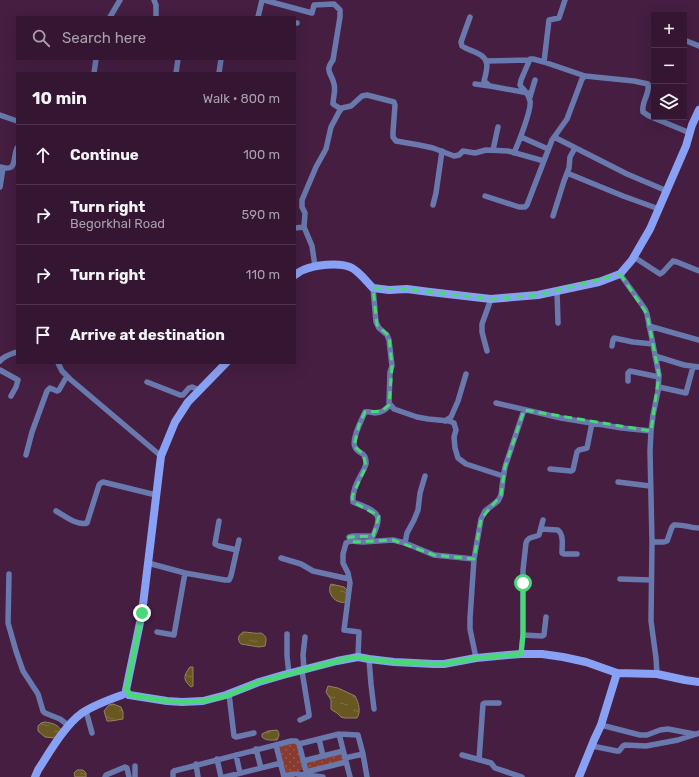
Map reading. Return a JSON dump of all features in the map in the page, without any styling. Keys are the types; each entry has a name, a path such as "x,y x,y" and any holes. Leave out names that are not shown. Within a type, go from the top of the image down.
{"street":[{"path":"111,16 120,0"},
{"path":"154,0 156,5 156,16"},
{"path":"258,16 263,0 312,13 314,5 320,2 334,4 340,10 333,60 329,65 329,71 334,84 333,104 341,109"},
{"path":"544,62 549,20 559,18 565,0"},
{"path":"470,17 462,46 485,58 487,65 484,80 490,86"},
{"path":"687,41 699,46"},
{"path":"486,61 533,59 585,76 634,81 648,84 642,106 642,112 690,133"},
{"path":"94,72 96,60"},
{"path":"176,72 178,60"},
{"path":"219,72 221,60"},
{"path":"514,153 531,107 529,95 520,85 529,60"},
{"path":"485,196 519,207 525,207 527,205 548,149 554,137 567,119 582,79 585,76"},
{"path":"529,95 535,80"},
{"path":"475,84 529,95"},
{"path":"315,266 312,246 304,227 305,213 302,207 302,200 316,167 326,149 331,126 339,112 341,109 351,106 364,95 393,102 395,104 393,132 394,140 398,142 419,145 456,156 463,151 477,153 483,150 493,150 508,151 544,161"},
{"path":"296,274 302,270 315,266 334,264 354,269 373,288 389,290 403,288 491,299 538,295 599,282 620,274 634,257 659,210 686,146 699,110"},
{"path":"0,115 16,121"},
{"path":"493,150 498,127"},
{"path":"521,137 548,149"},
{"path":"554,137 627,174 667,191"},
{"path":"553,216 570,166 570,157 575,148"},
{"path":"0,187 1,168 9,169 13,166 16,151"},
{"path":"433,205 442,151"},
{"path":"567,173 659,210"},
{"path":"296,228 304,227"},
{"path":"634,257 660,274 673,262 699,271"},
{"path":"620,274 645,309 659,377 659,387 651,431 650,451 652,542 651,621 657,674"},
{"path":"373,288 376,322 379,328 387,335 389,340 392,366 390,372 389,403 394,409 417,417 428,420 449,421 454,423 456,430 454,437 455,448 458,458 466,464 503,476"},
{"path":"557,291 558,323"},
{"path":"487,351 482,332 482,324 491,299"},
{"path":"649,326 699,340"},
{"path":"612,346 614,338 653,344"},
{"path":"0,361 12,353 16,352"},
{"path":"655,356 696,367 686,393 659,387"},
{"path":"58,364 67,376 161,456"},
{"path":"126,693 142,613 161,456 175,422 188,402 225,364"},
{"path":"0,370 18,380 11,396"},
{"path":"628,381 628,373 630,371 659,377"},
{"path":"445,421 451,417 466,374"},
{"path":"26,456 32,432 47,391 50,388 59,390 67,376"},
{"path":"146,382 180,395 183,395 189,388 192,387 199,390"},
{"path":"496,403 561,418 651,431"},
{"path":"350,541 349,537 352,536 373,536 378,518 377,514 372,510 353,502 353,491 366,466 366,459 363,454 355,449 354,441 365,412 368,411 374,413 382,411 390,404"},
{"path":"476,658 470,624 474,559 481,519 485,511 500,498 505,467 524,410"},
{"path":"550,469 573,470 577,452 587,448 588,446 592,423"},
{"path":"405,543 407,533 418,510 420,493 425,476"},
{"path":"56,511 74,521 83,524 87,523 99,485 103,482 156,495"},
{"path":"618,482 650,486"},
{"path":"521,654 523,634 523,570 526,540 539,535 542,520"},
{"path":"220,521 216,544 237,550"},
{"path":"652,542 667,541 674,525 699,528"},
{"path":"541,529 560,531 562,553 577,554"},
{"path":"358,657 359,632 344,630 350,579 343,562 346,543 350,541 363,542 388,539 405,543 434,555 474,559"},
{"path":"148,563 185,573 229,580 239,540"},
{"path":"282,558 301,564 313,571 350,579"},
{"path":"157,632 174,635 185,573"},
{"path":"9,574 8,623 23,671 38,694 43,711 60,719 68,725"},
{"path":"620,579 652,580"},
{"path":"523,634 544,635 546,617"},
{"path":"287,634 289,674"},
{"path":"300,720 309,716 303,670 305,637"},
{"path":"35,777 38,770 68,725 86,711 126,693 167,701 203,701 229,694 259,682 349,658 358,657 444,664 476,658 521,654 542,654 586,662 617,673 657,674 699,682"},
{"path":"369,659 370,684 374,709"},
{"path":"579,777 601,725 617,673"},
{"path":"229,694 234,736 236,737 254,733"},
{"path":"479,760 483,704 499,703"},
{"path":"86,711 92,733"},
{"path":"601,725 640,735 647,735 660,730 668,729 697,733"},
{"path":"592,746 619,751 625,745 646,746 678,740 697,733"},
{"path":"339,734 350,777"},
{"path":"299,744 339,734 358,735 367,777"},
{"path":"319,739 323,756"},
{"path":"173,777 174,771 196,764 292,741 296,741 299,744 307,774"},
{"path":"276,745 284,777 307,774 363,754"},
{"path":"256,750 261,768"},
{"path":"303,761 343,751"},
{"path":"236,755 240,773"},
{"path":"462,755 491,763 497,769 518,776"},
{"path":"216,759 221,777"},
{"path":"228,777 240,773 249,774 261,768 280,763"},
{"path":"196,764 198,777"},
{"path":"135,766 135,777"},
{"path":"105,777 106,775 125,767 127,768 129,777"},
{"path":"307,774 322,777"}],"highlighted area":[{"path":"620,274 647,314 659,375 651,431 524,410 505,467 501,495 481,519 474,559 434,555 393,540 357,542 350,541 349,537 373,536 379,516 353,502 352,497 366,466 363,454 354,446 359,425 365,412 382,411 389,405 392,366 389,336 377,325 373,288 407,289 491,299 538,295"}],"shaded area":[{"path":"296,742 303,770 285,774 278,746"},
{"path":"343,752 345,761 307,771 304,762"}],"water":[{"path":"331,584 344,587 347,590 346,602 337,601 331,595"},
{"path":"243,632 263,634 266,637 265,646 259,647 241,644 239,637"},
{"path":"190,667 193,667 193,686 191,687 185,680 185,675"},
{"path":"328,686 338,688 355,696 359,707 357,718 341,717 331,709 331,700 326,692"},
{"path":"113,704 121,707 123,719 107,721 104,711 109,705"},
{"path":"45,722 58,726 61,730 55,738 45,737 38,731 38,726"},
{"path":"277,730 279,735 277,740 267,740 262,737 262,734 268,731"},
{"path":"77,770 83,770 86,773 86,777 75,777 74,773"}],"route":[{"path":"142,613 126,690 129,692 129,695 167,701 203,701 226,696 259,682 349,658 358,657 394,662 444,664 476,658 521,654 523,634 523,583"}]}
